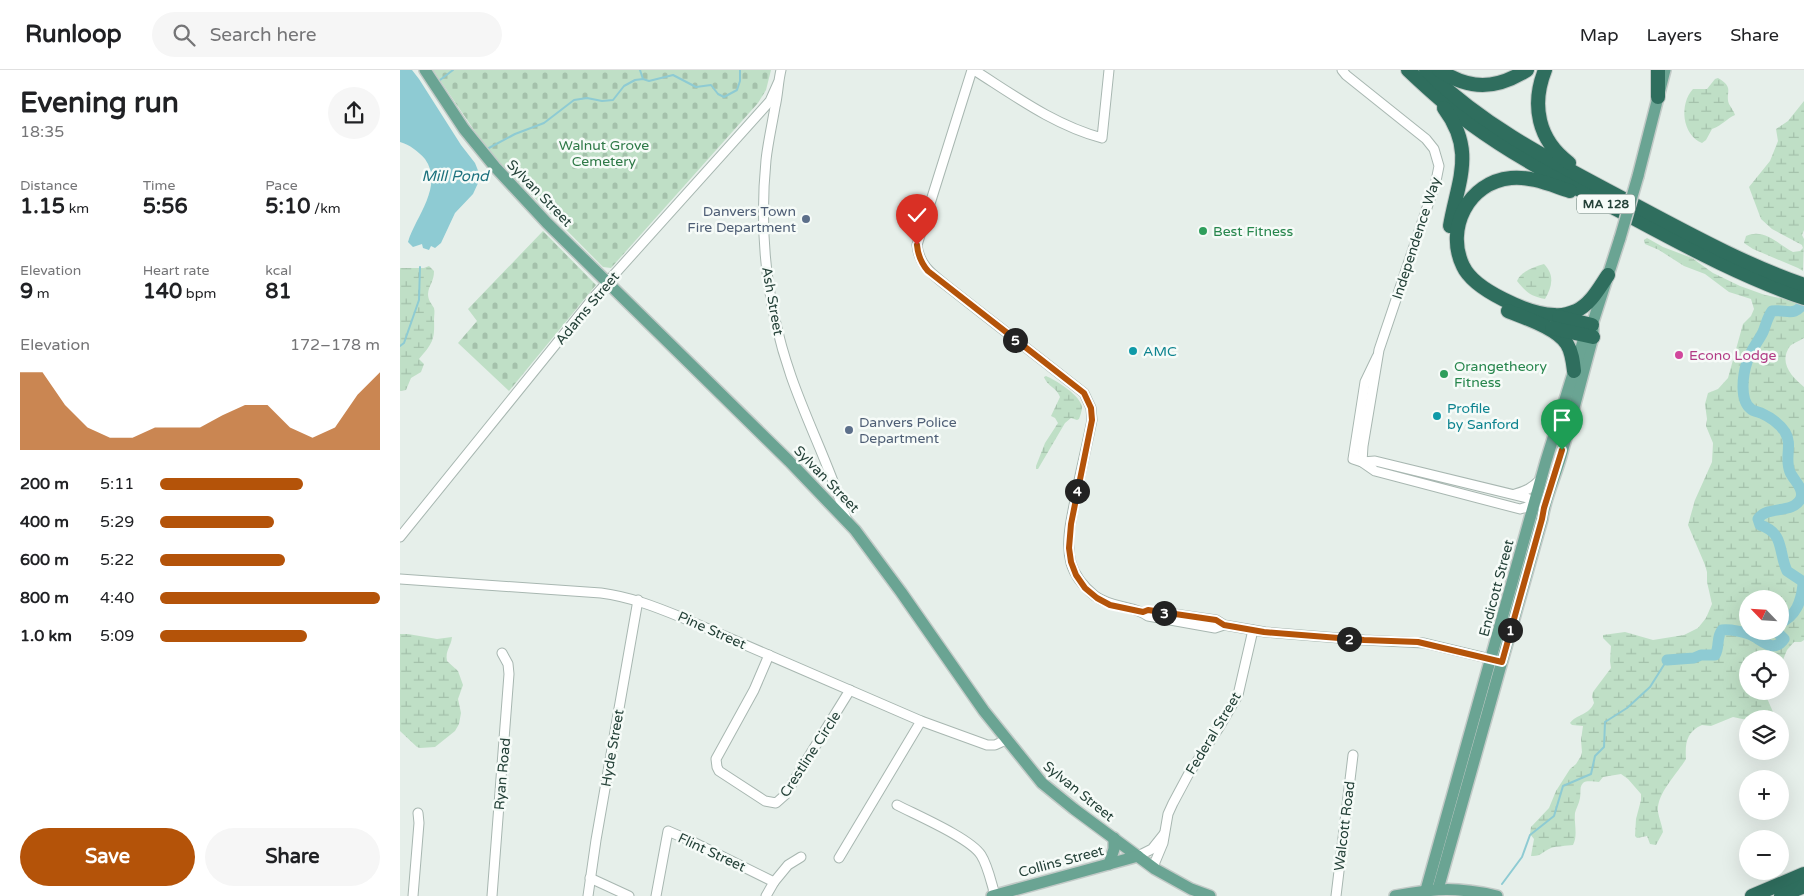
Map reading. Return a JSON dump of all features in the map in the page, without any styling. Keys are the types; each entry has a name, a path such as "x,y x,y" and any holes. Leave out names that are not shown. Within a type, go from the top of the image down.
{"highway":[{"name":"MA 128","path":"1408,70 1455,112 1492,138 1598,192"},
{"name":"MA 128","path":"1426,70 1459,100 1504,132 1598,192 1722,264 1799,290"},
{"path":"1439,70 1465,84 1472,85 1494,84 1506,81 1527,70"},
{"path":"1546,70 1539,88 1537,104 1539,120 1544,134 1552,148 1598,192"},
{"path":"1658,70 1658,97"},
{"path":"1432,92 1456,126 1463,154 1461,179 1450,229 1449,241 1453,261 1464,280 1482,297 1500,308 1539,324 1564,339 1571,353 1574,371"},
{"path":"1590,332 1552,315 1528,309 1492,293 1471,278 1463,267 1457,246 1457,226 1464,208 1482,189 1500,180 1511,178 1530,179 1598,192"},
{"path":"1552,315 1570,313 1583,307 1595,295 1608,275"},
{"path":"1539,324 1590,332"},
{"path":"1752,896 1804,874"},
{"path":"1780,896 1804,886"}],"main road":[{"name":"Sylvan Street","path":"425,70 484,155 542,218 848,521 886,571 1006,740 1042,783 1153,867 1194,893 1210,896"},
{"name":"Endicott Street","path":"1539,506 1562,450 1590,332 1638,176 1665,70"},
{"name":"Endicott Street","path":"1426,890 1444,822 1542,519 1539,506 1542,477 1574,371 1590,332"},
{"name":"Endicott Street","path":"1438,889 1456,825 1496,661"},
{"path":"1444,822 1456,825"},
{"path":"1109,864 1114,849 1114,838"},
{"name":"Collins Street","path":"994,896 1138,856"},
{"path":"1442,875 1458,890"},
{"path":"1395,896 1438,889 1476,891 1497,896"}],"street":[{"name":"Ash Street","path":"781,70 766,158 764,197 765,254 770,294 780,340 791,376 835,482 848,521"},
{"path":"1109,70 1102,138 1075,130 1042,114 973,70 917,245 921,263 928,271 1084,393 1091,408 1092,420 1071,524 1069,548 1071,562 1076,575 1085,588 1097,598 1110,605 1143,612 1148,610 1216,620 1224,625 1253,630 1364,640 1418,642 1496,661"},
{"name":"Independence Way","path":"1342,70 1346,76 1426,139 1434,149 1439,166 1430,201 1377,357 1366,382 1353,459 1362,462 1375,471 1520,509 1539,506"},
{"name":"Adams Street","path":"400,537 608,282 760,113 772,98 778,83"},
{"path":"760,113 772,124"},
{"name":"Independence Way","path":"1362,462 1377,357"},
{"name":"Independence Way","path":"1362,462 1375,461 1512,494 1527,498 1539,506"},
{"path":"1512,494 1526,491 1534,486 1542,477"},
{"name":"Pine Street","path":"400,580 601,593 638,600 921,721 987,745 995,745 1006,740"},
{"name":"Hyde Street","path":"588,896 638,600"},
{"name":"Federal Street","path":"1153,867 1163,843 1168,814 1181,787 1238,695 1253,630"},
{"name":"Ryan Road","path":"492,896 509,674 508,664 502,653"},
{"name":"Crestline Circle","path":"769,655 754,690 717,755 716,762 719,771 765,801 776,803 785,795 850,690"},
{"path":"839,858 921,721"},
{"name":"Walcott Road","path":"1336,896 1353,756"},
{"path":"897,805 976,848 984,862 994,896"},
{"path":"413,896 419,823 418,813"},
{"name":"Flint Street","path":"656,896 668,831 774,882"},
{"name":"Federal Street","path":"1138,856 1152,849 1164,833"},
{"path":"766,896 774,882 788,866 801,857"},
{"path":"590,878 629,896"}],"green space":[{"name":"Walnut Grove Cemetery","path":"433,70 771,70 766,90 758,103 611,268 603,267 487,149"},
{"path":"1718,78 1728,87 1729,104 1735,115 1712,129 1706,140 1702,143 1690,133 1684,111 1693,89 1707,89"},
{"path":"1804,101 1803,271 1753,249 1744,243 1746,236 1759,234 1771,238 1793,252 1800,251 1803,248 1802,245 1772,229 1761,219 1749,187 1770,161 1778,141 1776,129 1788,121"},
{"path":"543,231 596,285 509,391 458,343 477,321 468,309"},
{"path":"1647,238 1663,247 1692,258 1713,273 1740,286 1765,295 1796,301 1804,306 1804,338 1790,346 1785,358 1791,374 1804,387 1804,640 1794,642 1787,650 1739,650 1739,700 1768,700 1772,710 1739,710 1739,718 1733,717 1711,726 1702,725 1693,731 1686,743 1686,759 1660,798 1658,812 1663,832 1656,845 1650,844 1647,836 1637,838 1635,836 1641,794 1621,774 1603,777 1599,782 1583,783 1575,813 1576,833 1573,845 1553,847 1540,855 1531,856 1534,839 1530,834 1531,827 1549,808 1556,791 1581,756 1583,726 1570,723 1592,707 1594,703 1593,692 1611,668 1611,646 1603,638 1603,635 1625,632 1653,640 1684,635 1698,628 1706,618 1712,604 1705,565 1688,525 1695,500 1712,462 1713,443 1706,426 1705,404 1708,393 1718,389 1728,378 1743,324 1751,316 1754,309 1751,299 1729,292 1705,274 1684,266 1659,250 1645,244 1644,240"},
{"path":"1544,264 1551,277 1545,299 1529,293 1517,281 1525,272"},
{"path":"429,266 434,271 428,294 434,308 433,337 430,345 419,359 424,364 421,372 411,378 406,390 400,391 400,268 424,268"},
{"path":"1046,376 1073,393 1081,403 1082,409 1079,419 1071,418 1065,423 1038,469 1036,469 1045,443 1058,423 1051,416 1060,397 1057,391 1045,380 1044,377"},
{"path":"400,634 437,639 452,637 447,661 458,671 463,685 458,699 461,713 459,724 455,731 435,747 417,747 400,731"}],"water":[{"name":"Mill Pond","path":"400,70 412,70 419,79 461,145 475,163 479,173 479,181 473,194 455,213 441,243 435,248 431,246 429,250 423,248 422,244 413,247 408,242 427,201 431,180 430,169 425,159 420,153 400,142"}],"waterway":[{"path":"440,80 453,70"},
{"path":"640,70 643,79"},
{"path":"487,149 515,134 544,123 574,100 587,98 602,101 613,100 624,86 635,80 643,79 649,81 673,75 696,87 711,85 718,94 724,97 737,90 740,81 740,70"},
{"path":"400,346 404,343 419,300 420,267"},
{"path":"1789,617 1797,608 1801,597 1802,581 1787,571 1777,538 1768,528 1760,525 1758,519 1767,512 1792,506 1797,503 1802,494 1788,467 1788,442 1785,432 1774,421 1752,410 1747,405 1743,393 1743,380 1748,358 1763,332 1772,311 1794,311 1801,307 1804,302"},
{"path":"1667,660 1715,655 1722,630 1739,631"},
{"path":"1760,640 1773,646 1783,640"},
{"path":"1502,884 1522,857 1530,835 1554,816 1563,786 1591,774 1595,756 1604,747 1605,722 1627,708 1650,687 1667,660"}],"place":[{"name":"Danvers Town Fire Department","path":"806,219"},
{"name":"Best Fitness","path":"1203,231"},
{"name":"AMC","path":"1133,351"},
{"name":"Econo Lodge","path":"1679,355"},
{"name":"Orangetheory Fitness","path":"1444,374"},
{"name":"Profile by Sanford","path":"1437,416"},
{"name":"Danvers Police Department","path":"849,430"}],"route":[{"path":"917,245 921,263 928,271 1084,393 1090,403 1092,420 1071,524 1069,548 1071,562 1076,575 1085,588 1097,598 1110,605 1143,612 1148,610 1216,620 1224,625 1264,632 1364,640 1418,642 1502,662 1544,508 1562,450"}]}
